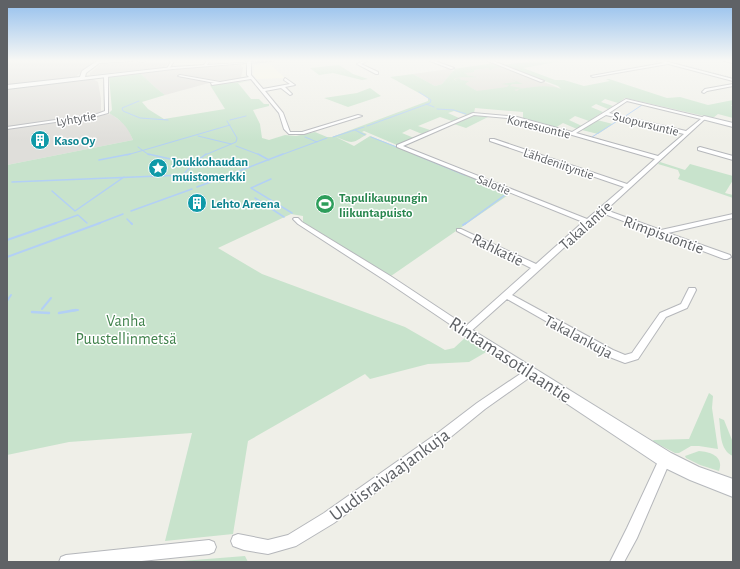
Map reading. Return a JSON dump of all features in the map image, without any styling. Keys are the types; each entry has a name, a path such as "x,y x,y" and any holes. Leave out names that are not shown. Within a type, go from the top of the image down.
{"main road":[{"path":"704,118 733,125"},
{"name":"Rintamasotilaantie","path":"466,331 665,459 696,474 733,488"}],"street":[{"name":"Lyhtytie","path":"7,128 97,115 107,112 106,88"},
{"path":"260,88 280,113 289,133 302,133 360,116"},
{"path":"262,90 278,88"},
{"path":"283,88 290,94"},
{"path":"704,92 706,90 719,88"},
{"path":"572,134 626,100 704,118"},
{"name":"Suopursuntie","path":"605,113 687,133"},
{"name":"Kortesuontie","path":"399,146 470,114 517,118 658,158"},
{"name":"Takalantie","path":"466,331 507,296 704,118"},
{"name":"Lähdeniityntie","path":"492,140 627,186"},
{"name":"Salotie","path":"399,146 588,222"},
{"path":"700,149 733,158"},
{"name":"Rimpisuontie","path":"601,210 727,257"},
{"path":"660,232 733,216"},
{"name":"Rintamasotilaantie","path":"296,218 300,224 389,279 466,331"},
{"name":"Rahkatie","path":"459,230 537,268"},
{"name":"Takalankuja","path":"507,296 610,353 625,359 635,356 661,317 667,312 684,306 692,290"},
{"name":"Uudisraivaajankuja","path":"238,541 268,547 291,541 329,518 432,445 481,406 529,372"},
{"path":"617,562 632,533 665,459"},
{"path":"66,562 209,547"}],"shaded area":[{"path":"20,88 99,88 101,111 95,114 7,127 8,89"},
{"path":"156,88 192,88 165,95"},
{"path":"470,88 557,88 561,89 528,95 477,91"},
{"path":"111,114 127,126 133,140 7,165 7,129"}],"green space":[{"name":"Vanha Puustellinmetsä","path":"110,88 156,88 165,95 142,102 148,109 164,119 225,109 212,88 242,88 251,99 259,99 264,104 269,104 269,106 253,110 260,124 262,138 269,140 285,135 296,136 315,132 327,137 332,137 428,101 428,98 409,88 471,88 477,91 503,88 522,88 514,90 517,91 519,89 529,88 557,88 561,89 560,88 635,88 667,98 680,97 708,105 733,100 733,104 731,106 733,106 733,118 718,114 713,118 625,98 618,103 605,99 601,102 613,106 608,109 596,104 591,107 603,112 589,121 575,116 569,120 582,126 577,129 563,123 555,128 523,118 523,112 475,108 474,113 466,115 454,111 448,113 459,118 452,121 440,117 418,126 430,130 422,134 410,129 402,133 414,138 397,145 364,131 362,132 367,134 352,142 336,137 354,146 370,136 511,193 391,276 303,222 303,216 291,214 218,248 262,274 405,327 445,350 454,348 466,337 488,351 469,362 428,364 370,379 365,374 248,441 233,534 165,541 192,433 69,442 7,455 7,165 133,140 124,124 109,113 112,110"},
{"path":"370,88 381,96 348,107 324,98 357,93"},
{"path":"472,115 490,116 466,128 454,124"},
{"path":"597,120 613,124 598,134 582,130"},
{"path":"660,162 685,170 690,164 733,176 733,180 725,193 733,195 733,198 678,179 680,175 678,170 658,164"},
{"path":"709,393 713,396 712,408 718,449 691,446 679,453 675,453 654,442 653,440 689,439"},
{"path":"719,418 724,420 732,440 733,456 728,453 723,445"},
{"path":"699,451 716,456 720,462 719,471 700,465 686,458 685,456"},
{"path":"245,556 248,562 169,562"}],"waterway":[{"path":"419,92 431,100 430,103 427,104"},
{"path":"139,101 122,108 123,111 140,118 168,120"},
{"path":"367,126 427,104"},
{"path":"427,104 434,107"},
{"path":"624,117 642,105"},
{"path":"437,109 454,110 466,114"},
{"path":"230,120 246,116"},
{"path":"592,137 622,118"},
{"path":"227,121 229,125"},
{"path":"143,150 229,125"},
{"path":"205,155 236,142 237,138 229,125"},
{"path":"333,137 364,127"},
{"path":"355,130 365,135"},
{"path":"198,136 231,144"},
{"path":"305,137 317,142"},
{"path":"371,137 417,155"},
{"path":"317,142 327,138"},
{"path":"281,155 317,142"},
{"path":"236,146 259,155"},
{"path":"138,147 143,150"},
{"path":"127,155 143,150"},
{"path":"143,150 149,155"},
{"path":"99,160 130,154"},
{"path":"148,154 193,164"},
{"path":"193,164 206,154"},
{"path":"268,160 283,154"},
{"path":"414,154 465,175"},
{"path":"259,155 268,160"},
{"path":"229,175 268,160"},
{"path":"123,177 183,175 193,164"},
{"path":"469,176 500,189"},
{"path":"12,182 123,177"},
{"path":"52,191 75,211 123,177"},
{"path":"197,187 224,177"},
{"path":"271,179 251,188 292,213"},
{"path":"131,211 192,189"},
{"path":"465,224 509,192"},
{"path":"255,198 284,217"},
{"path":"97,224 123,214"},
{"path":"53,224 78,215 87,223"},
{"path":"127,219 132,224"},
{"path":"7,240 56,223"},
{"path":"7,257 100,223"},
{"path":"7,301 11,295"},
{"path":"42,309 51,298"},
{"path":"73,311 78,310"},
{"path":"59,313 73,311"},
{"path":"32,312 49,313"}],"place":[{"name":"Kaso Oy","path":"40,140"},
{"name":"Joukkohaudan muistomerkki","path":"158,168"},
{"name":"Lehto Areena","path":"197,203"},
{"name":"Tapulikaupungin liikuntapuisto","path":"325,204"}]}
